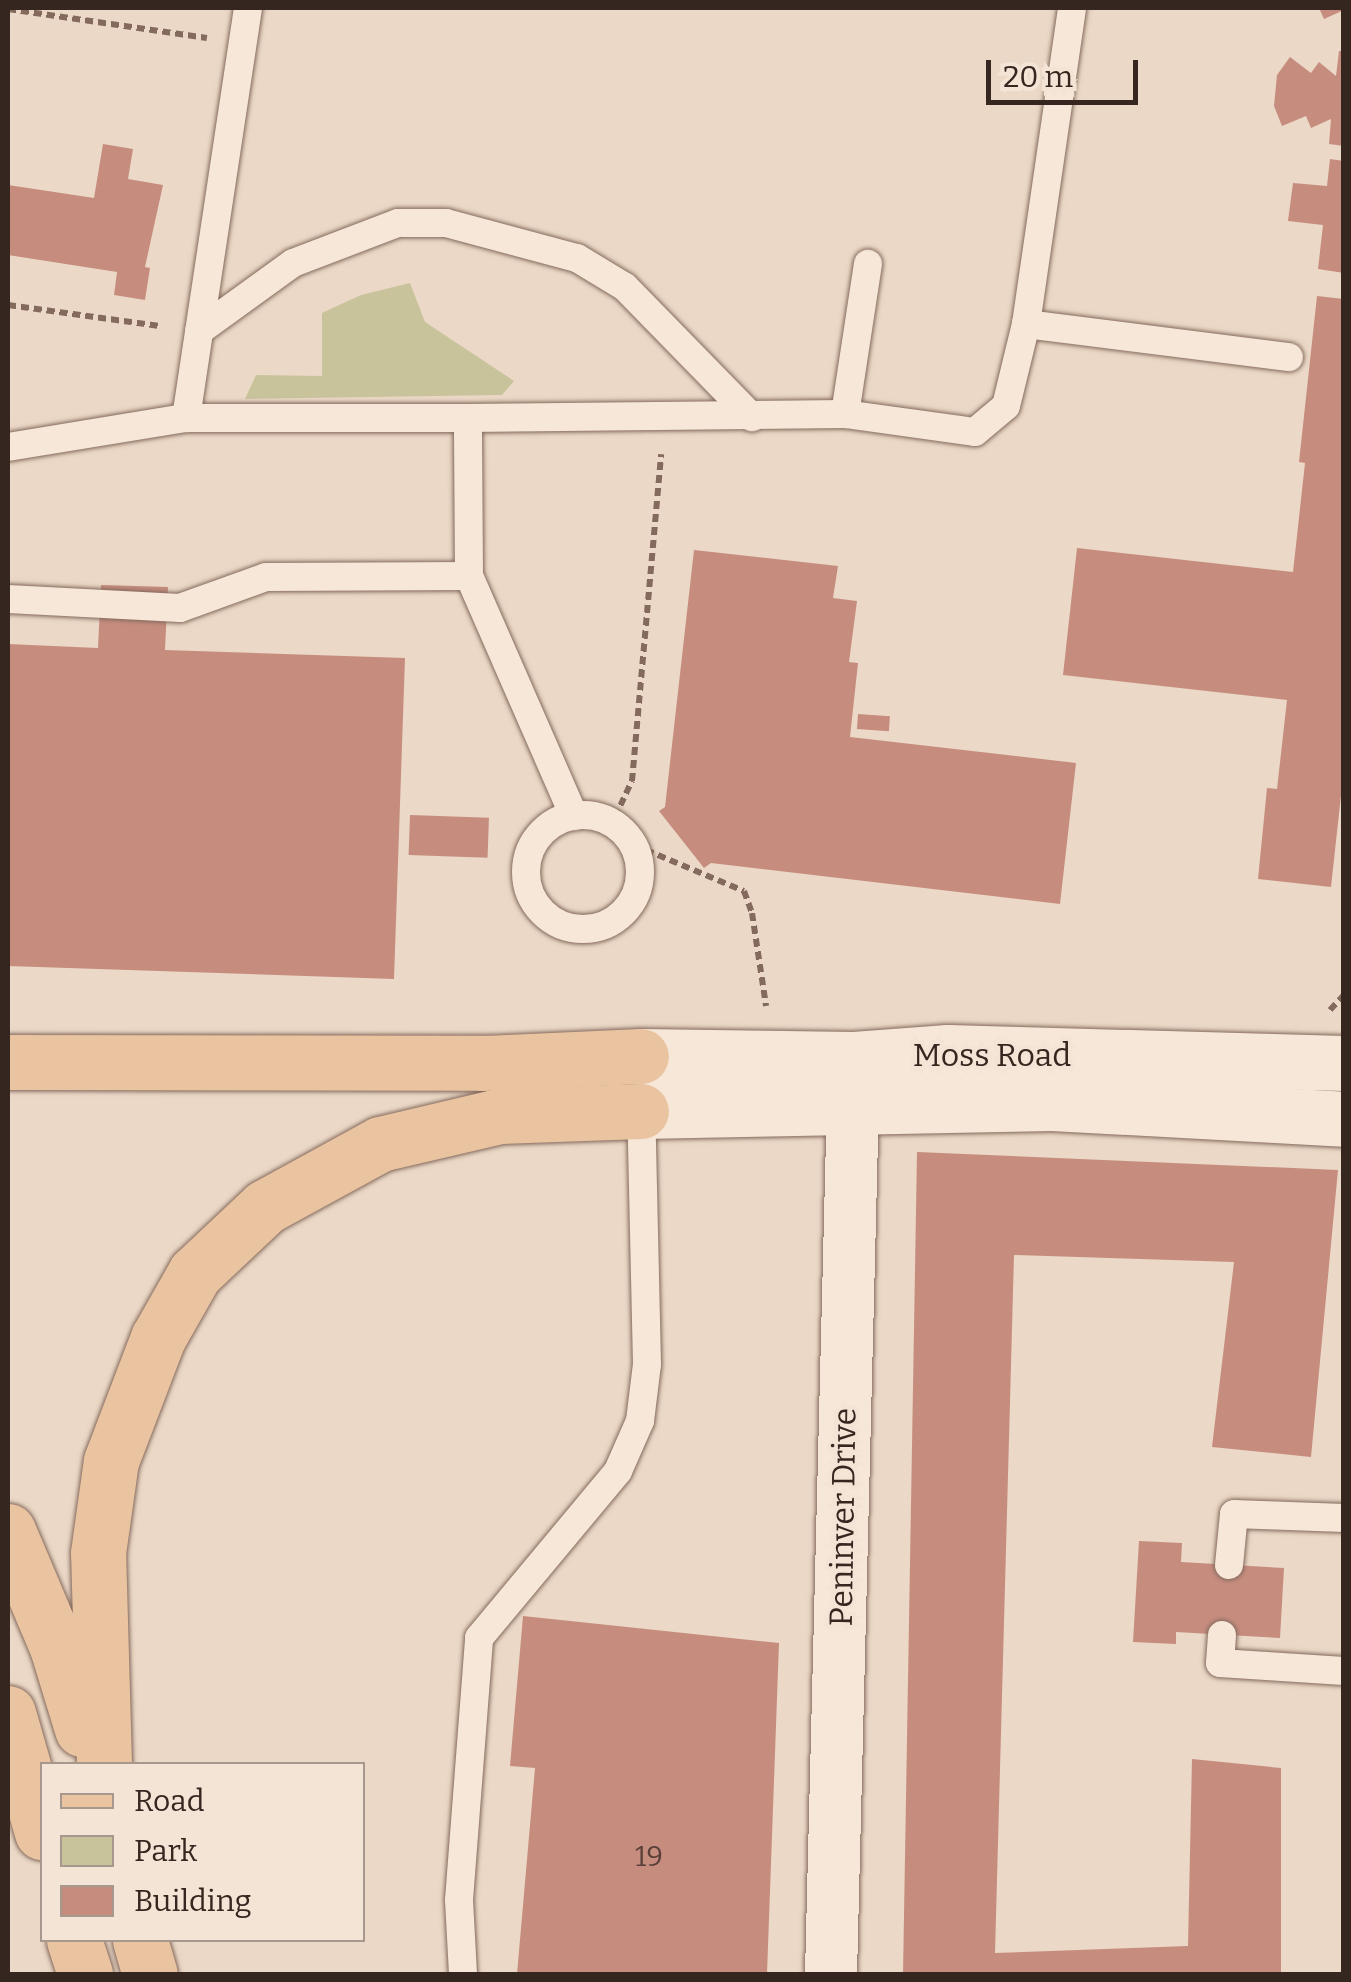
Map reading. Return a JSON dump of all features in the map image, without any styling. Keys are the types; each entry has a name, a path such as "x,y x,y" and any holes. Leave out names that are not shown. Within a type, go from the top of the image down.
{"main road":[{"path":"8,1062 482,1063 641,1056"},
{"path":"104,1762 98,1553 111,1461 158,1338 195,1273 265,1207 380,1144 500,1116 641,1111"},
{"path":"8,1531 57,1647 90,1762"},
{"path":"8,1713 40,1825"},
{"path":"75,1942 84,1974"},
{"path":"141,1942 150,1974"}],"street":[{"name":"Moss Road","path":"641,1056 772,1058 854,1082 948,1052 1344,1063"},
{"path":"641,1111 854,1082 1052,1104 1344,1119"},
{"name":"Peninver Drive","path":"831,1974 854,1082"}],"lane":[{"path":"186,418 248,8"},
{"path":"8,447 186,418 752,418 845,414 975,432 1006,406 1026,324 1072,8"},
{"path":"200,331 293,263 398,223 446,222 576,258 625,287 752,418"},
{"path":"845,414 868,264"},
{"path":"1026,324 1289,357"},
{"path":"468,418 469,576 574,816"},
{"path":"8,599 180,608 266,577 469,576"},
{"path":"574,816 612,822 634,846 641,872 628,910 593,930 555,922 539,910 526,872 539,836 554,822 574,816"},
{"path":"463,1974 459,1900 479,1638 618,1471 640,1421 646,1364 641,1056"},
{"path":"1229,1565 1234,1514 1344,1518"},
{"path":"1222,1634 1220,1663 1344,1670"}],"path":[{"path":"8,10 242,43"},
{"path":"8,306 200,331"},
{"path":"612,822 632,781 665,418"},
{"path":"634,846 744,891 752,914 772,1058"}],"green space":[{"path":"410,283 425,322 514,381 502,395 245,399 256,375 322,376 322,313 361,295"}],"building":[{"path":"1319,8 1344,8 1344,10 1324,19"},
{"path":"1339,51 1344,51 1344,146 1329,144 1331,119 1311,128 1306,116 1282,126 1274,106 1277,75 1290,57 1311,73 1319,62 1336,76"},
{"path":"103,144 133,149 128,179 163,185 145,267 150,268 145,300 114,295 117,272 8,255 8,185 94,198"},
{"path":"1330,159 1344,161 1344,273 1318,269 1323,225 1288,221 1293,183 1327,186"},
{"path":"1317,296 1344,299 1344,768 1331,887 1258,879 1267,788 1277,789 1287,700 1063,675 1077,548 1293,572 1305,463 1299,462"},
{"path":"694,550 838,566 833,598 857,601 849,662 858,663 850,737 1076,763 1060,904 711,863 704,868 659,811 665,807"},
{"path":"101,585 168,587 165,650 405,658 394,979 8,966 8,644 98,648"},
{"path":"858,714 890,716 889,731 857,729"},
{"path":"410,815 489,818 488,858 409,855"},
{"path":"917,1152 1338,1170 1311,1457 1212,1447 1234,1262 1014,1255 995,1953 1188,1946 1192,1759 1281,1768 1281,1974 903,1974"},
{"path":"1139,1541 1182,1543 1181,1562 1284,1568 1280,1638 1176,1632 1176,1644 1133,1642"},
{"path":"523,1616 779,1643 767,1974 517,1974 535,1768 510,1766"}]}
